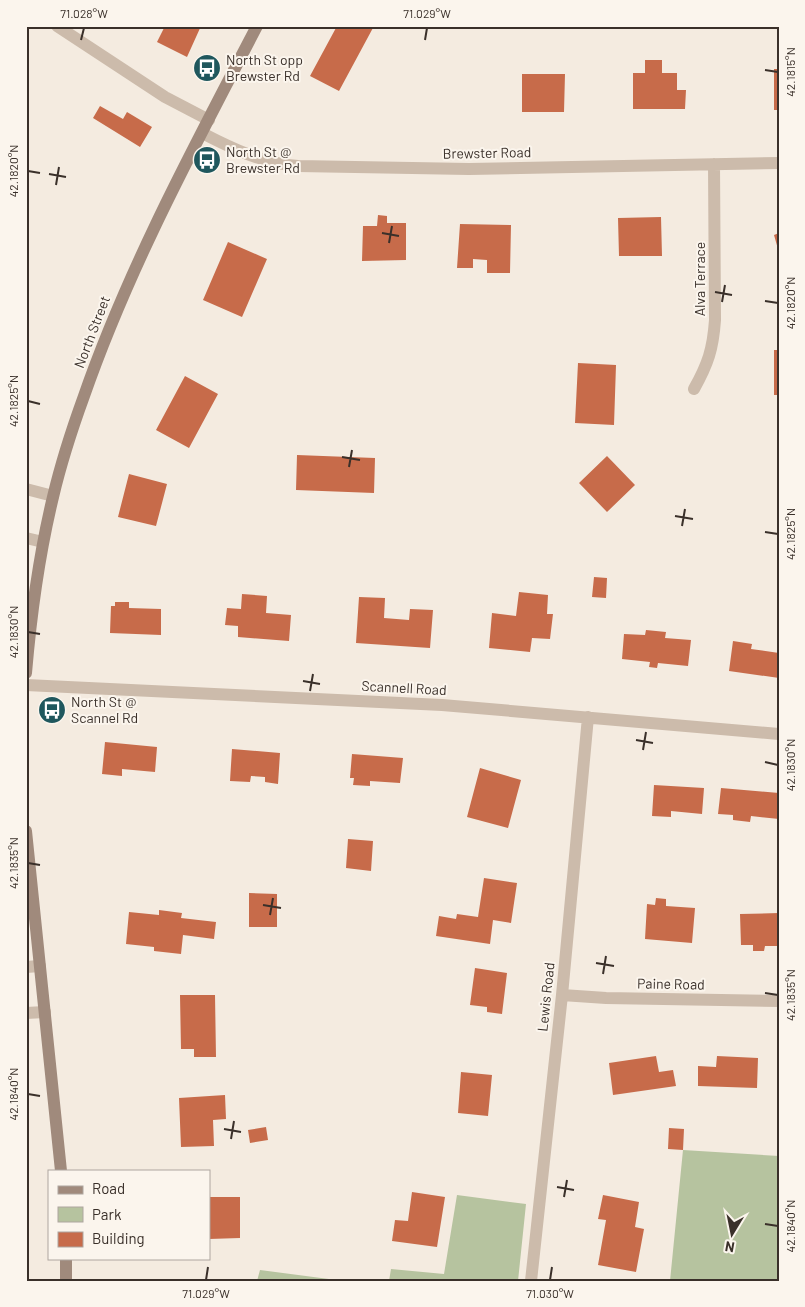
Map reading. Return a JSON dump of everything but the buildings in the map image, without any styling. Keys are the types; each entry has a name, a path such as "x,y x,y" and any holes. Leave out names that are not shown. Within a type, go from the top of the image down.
{"main road":[{"name":"North Street","path":"26,673 34,598 53,496 77,417 108,330 138,260 257,26"},
{"path":"26,831 60,1170"},
{"path":"66,1260 66,1281"}],"street":[{"path":"57,26 165,97 209,120"},
{"name":"Brewster Road","path":"202,133 252,157 282,165 298,166 461,169 779,163"},
{"name":"Alva Terrace","path":"694,389 710,356 714,339 714,164"},
{"path":"26,489 53,496"},
{"path":"26,538 43,542"},
{"name":"Scannell Road","path":"26,685 375,701 779,734"},
{"name":"Lewis Road","path":"531,1281 562,995 588,717"},
{"path":"26,967 40,966"},
{"name":"Paine Road","path":"562,995 606,998 779,1001"},
{"path":"26,1013 45,1012"}],"green space":[{"path":"683,1150 779,1156 779,1281 670,1281"},
{"path":"457,1195 526,1204 518,1281 389,1281 391,1269 444,1274"},
{"path":"260,1270 344,1281 257,1281"}],"place":[{"name":"North St opp Brewster Rd","path":"207,68"},
{"name":"North St @ Brewster Rd","path":"207,160"},
{"name":"North St @ Scannel Rd","path":"52,710"}]}
